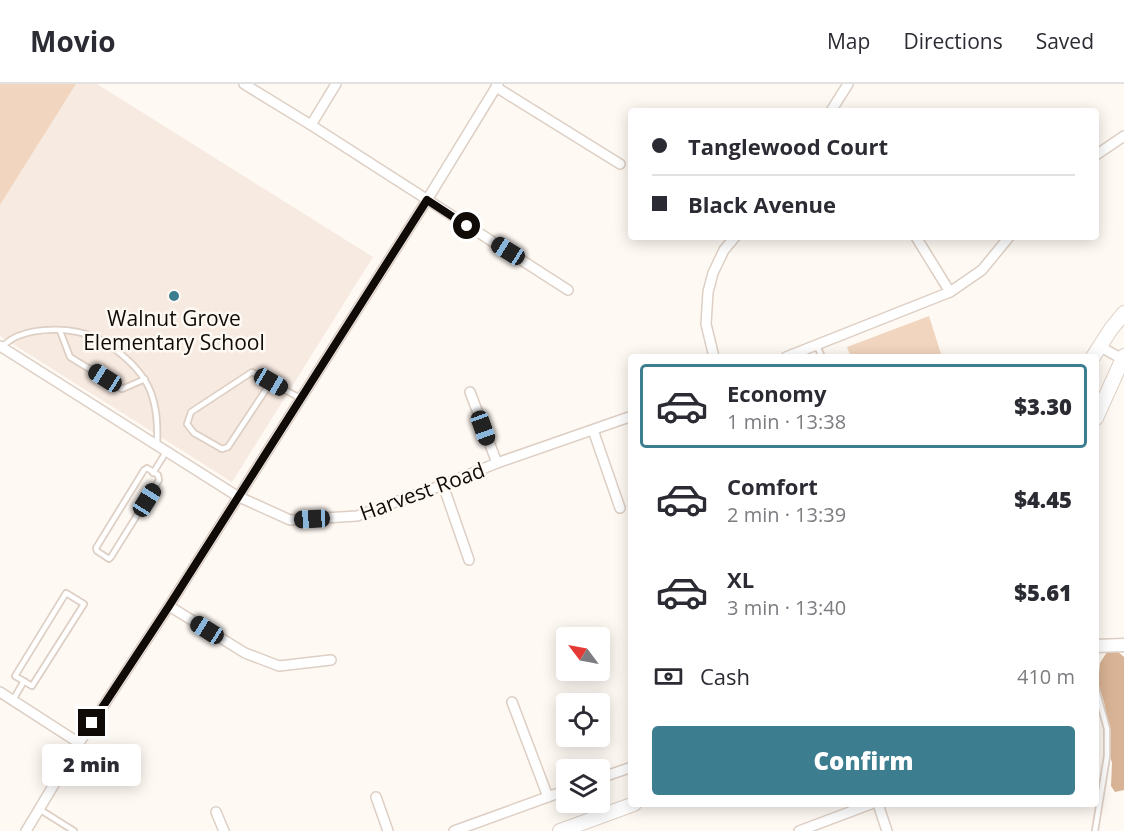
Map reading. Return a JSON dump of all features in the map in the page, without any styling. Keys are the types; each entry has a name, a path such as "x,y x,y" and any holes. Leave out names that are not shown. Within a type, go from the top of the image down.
{"main road":[{"path":"1096,352 1124,313"},
{"path":"1099,411 1123,358"},
{"path":"560,831 628,806"}],"street":[{"path":"244,84 568,290"},
{"path":"311,125 336,84"},
{"path":"833,108 849,84"},
{"path":"26,831 79,743 169,606 497,86 620,164"},
{"path":"1099,153 1124,136"},
{"path":"713,354 706,324 708,292 720,258 732,240"},
{"path":"918,240 950,292"},
{"path":"794,354 950,292 982,270 1007,240"},
{"name":"Harvest Road","path":"1,347 237,496 290,520 357,516 496,463 628,417"},
{"path":"1096,352 1123,358"},
{"path":"470,392 496,463"},
{"path":"593,430 620,508"},
{"path":"443,485 469,560"},
{"path":"169,606 245,653 279,666 331,660"},
{"path":"1099,646 1124,645"},
{"path":"0,692 79,743"},
{"path":"512,702 548,797"},
{"path":"610,775 628,768"},
{"path":"454,831 556,794"},
{"path":"376,797 388,831"},
{"path":"799,831 863,807"},
{"path":"879,807 887,831"},
{"path":"216,812 224,831"}],"lane":[{"path":"60,330 70,357 122,389 145,379"},
{"path":"1,347 16,337 31,332 60,330 96,338 130,363 145,379 153,399 158,423 157,446"},
{"path":"817,345 821,354"},
{"path":"271,382 228,447 222,449 194,433 187,424 191,412 252,372 271,382 300,398"},
{"path":"153,472 166,452"},
{"path":"147,468 153,472 158,475 159,480 109,559 96,548 144,470 147,468"},
{"path":"66,593 84,604 32,686 24,681 15,676 66,593"},
{"path":"13,700 24,681"},
{"path":"1099,700 1107,729 1107,756 1099,806"},
{"path":"1095,831 1099,807"},
{"path":"39,809 74,831"}],"shaded area":[{"path":"0,84 76,84 0,205"},
{"name":"Walnut Grove Elementary School","path":"76,84 97,84 373,257 232,482 0,336 0,205"},
{"path":"929,316 941,354 850,354 847,347"},
{"path":"1117,651 1124,657 1124,790 1115,792 1111,786 1112,763 1108,749 1107,720 1099,686 1100,663 1107,652"}],"place":[{"name":"Walnut Grove Elementary School","path":"174,296"}],"route":[{"path":"92,723 427,200 467,226"}]}
